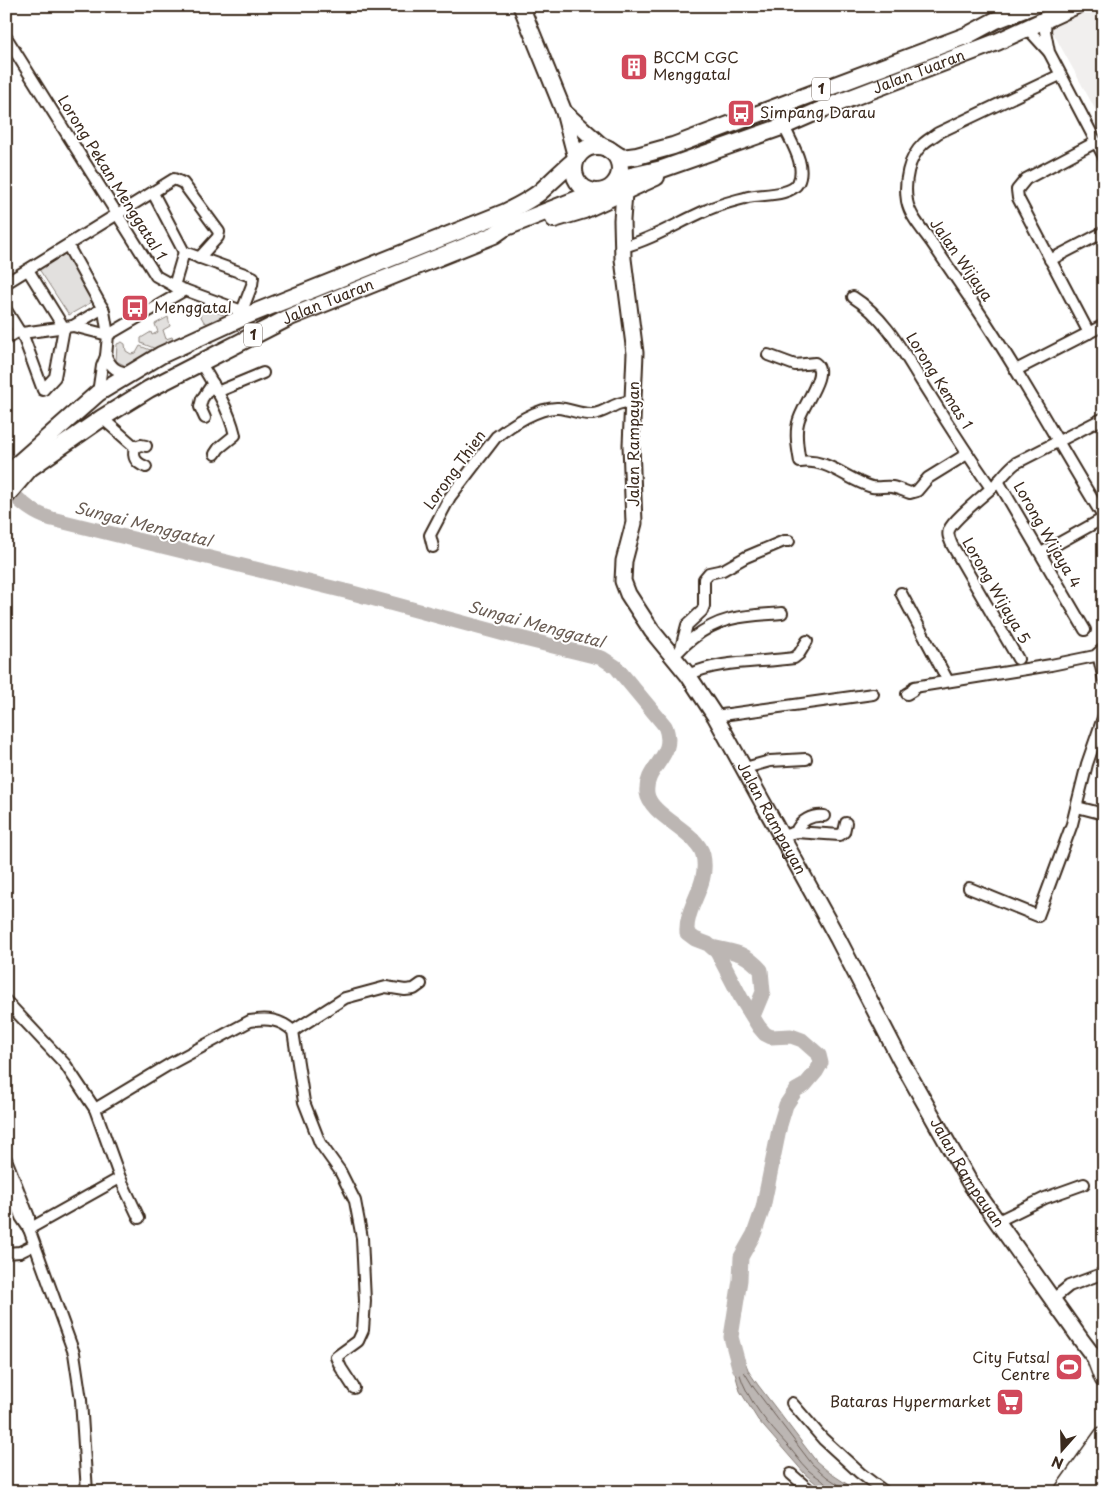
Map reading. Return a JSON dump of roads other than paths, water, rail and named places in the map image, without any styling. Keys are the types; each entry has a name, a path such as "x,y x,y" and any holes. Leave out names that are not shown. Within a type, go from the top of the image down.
{"highway":[{"path":"1064,1492 1104,1436"},
{"path":"1085,1492 1104,1465"}],"main road":[{"name":"Jalan Tuaran","path":"606,148 622,158 673,146 968,34 996,20 1032,6"},
{"name":"Jalan Tuaran","path":"621,186 663,173 677,164 784,126 830,106 997,42 1075,6"},
{"name":"1","path":"576,159 588,148 606,148"},
{"path":"606,148 615,155 619,162 621,186"},
{"name":"Jalan Tuaran","path":"6,496 25,465 98,393 130,373 244,314 313,289 506,212 541,191 576,159"},
{"path":"576,159 574,171 577,181 585,189 599,197"},
{"name":"1","path":"599,197 608,190 621,186"},
{"name":"Jalan Tuaran","path":"6,478 150,389 290,317 487,238 504,228 599,197"},
{"path":"313,289 304,295 305,300 309,302 470,237 487,238"},
{"path":"130,373 157,367 210,342 275,315 290,317"}],"street":[{"path":"521,6 564,112 576,159"},
{"path":"1046,20 1049,52"},
{"path":"1027,28 1049,52 1104,157"},
{"name":"Lorong Pekan Menggatal 1","path":"6,37 156,276 174,286 244,314"},
{"name":"Jalan Wijaya","path":"1060,75 938,133 923,144 909,168 906,183 907,201 911,214 1016,370 1104,518"},
{"path":"564,112 606,148"},
{"path":"623,247 649,239 708,209 749,197 791,190 797,186 801,171 784,126"},
{"path":"1089,333 1018,198 1017,190 1026,179 1096,142"},
{"path":"6,283 174,179 180,181 218,232 218,237 198,258"},
{"name":"Jalan Rampayan","path":"621,186 623,259 635,353 631,445 634,523 624,562 623,581 628,594 642,617 677,653 688,675 716,716 746,768 789,834 948,1145 970,1183 1102,1369"},
{"path":"153,193 184,252 253,277 244,314"},
{"path":"599,197 622,220"},
{"path":"1050,260 1104,232"},
{"path":"68,246 103,308 108,336 98,393"},
{"path":"174,286 184,252"},
{"path":"28,270 68,327"},
{"path":"6,339 20,332 68,327 108,336 185,290"},
{"name":"Lorong Kemas 1","path":"853,297 864,304 887,327 967,454 995,484"},
{"path":"6,310 20,332 43,390 54,377 68,327 103,308"},
{"path":"1016,370 1104,325"},
{"path":"768,355 795,365 815,363 820,370 816,385 802,410 797,424 800,462 824,463 874,487 893,487 910,493 917,490 928,478 967,454"},
{"path":"106,356 110,365 119,372 130,373"},
{"path":"200,362 215,387 235,435 215,454"},
{"path":"205,418 200,407 202,399 215,387 264,372"},
{"name":"Lorong Thien","path":"433,547 430,535 450,496 496,437 502,432 514,424 548,408 560,408 590,414 598,413 621,403 634,401"},
{"path":"102,418 135,447"},
{"name":"Lorong Wijaya 5","path":"1018,659 952,545 949,529 960,516 1016,463 1104,418"},
{"path":"135,447 146,446"},
{"path":"135,447 134,459 140,465 146,467"},
{"name":"Lorong Wijaya 4","path":"995,484 1040,553 1085,630"},
{"path":"1040,553 1104,518"},
{"path":"677,653 687,624 704,606 704,579 709,574 723,570 746,557 789,541"},
{"path":"900,593 948,681"},
{"path":"677,653 699,634 720,621 742,616 782,613"},
{"path":"688,675 697,670 716,666 794,658 799,654 807,641"},
{"path":"907,694 914,687 1050,665 1101,651 1104,680"},
{"path":"716,716 873,694"},
{"path":"968,888 1038,916 1077,807 1087,764 1104,715"},
{"path":"746,768 770,761 806,758"},
{"path":"1077,807 1104,814"},
{"path":"789,834 812,816 824,816"},
{"path":"789,834 838,835 844,832 846,823"},
{"path":"293,1031 345,998 386,987 405,990 414,989 421,984"},
{"path":"6,1000 65,1064 95,1108 120,1178 139,1218"},
{"path":"95,1108 170,1064 250,1021 275,1020 293,1031 304,1102 320,1143 340,1171 356,1200 362,1238 365,1301 363,1330 358,1341 336,1357 354,1388"},
{"path":"6,1159 29,1217 29,1229"},
{"path":"6,1177 21,1217 29,1229 74,1353 81,1400 87,1492"},
{"path":"29,1229 120,1178"},
{"path":"998,1221 1044,1198 1084,1184"},
{"path":"6,1253 20,1252 34,1245"},
{"path":"1052,1300 1069,1286 1104,1274"},
{"path":"792,1402 823,1439 860,1473 885,1492"},
{"path":"791,1474 812,1492"}],"water":[{"path":"739,1346 749,1372 816,1461 830,1473 859,1492 826,1492 805,1474 758,1420 740,1391 728,1349"}],"waterway":[{"name":"Sungai Menggatal","path":"6,488 22,502 45,517 349,592 602,658 616,667 665,726 668,737 664,754 647,784 647,793 650,801 656,809 692,838 699,846 703,855 703,876 687,923 687,933 695,939 708,944 717,952 741,998 765,1034 771,1037 791,1036 802,1040 819,1055 821,1063 816,1072 805,1085 796,1090 786,1105 763,1208 754,1234 741,1257 740,1280 731,1337 739,1367"},
{"path":"712,947 744,956 761,970 763,992 753,1016"}],"place":[{"name":"BCCM CGC Menggatal","path":"634,67"},
{"name":"Simpang Darau","path":"741,113"},
{"name":"Menggatal","path":"135,308"},
{"name":"City Futsal Centre","path":"1069,1367"},
{"name":"Bataras Hypermarket","path":"1010,1402"}]}
